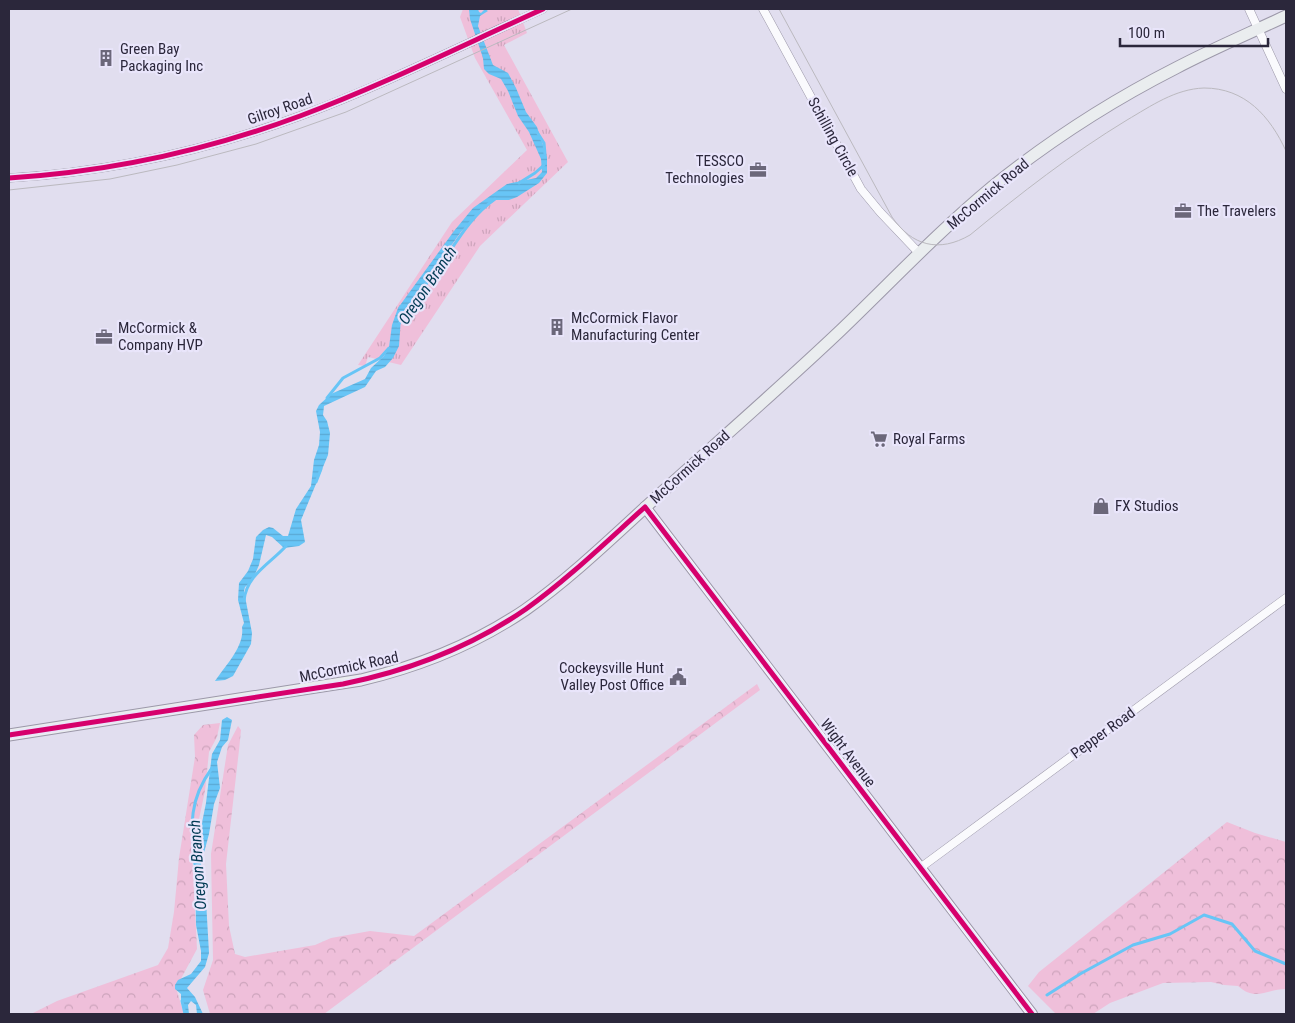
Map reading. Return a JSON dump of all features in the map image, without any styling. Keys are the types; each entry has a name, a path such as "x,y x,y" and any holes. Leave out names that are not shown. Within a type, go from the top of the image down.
{"main road":[{"name":"McCormick Road","path":"9,735 343,684 393,672 429,660 485,634 527,608 566,577 813,356 919,253 992,188 1035,154 1116,101 1177,67 1286,16"}],"street":[{"name":"Gilroy Road","path":"9,178 74,172 130,163 229,139 335,103 543,9"},
{"name":"Schilling Circle","path":"764,9 861,189 919,253"},
{"path":"1250,9 1286,89"},
{"name":"Wight Avenue","path":"645,507 1032,1014"},
{"name":"Pepper Road","path":"920,868 1286,598"}],"green space":[{"path":"463,9 518,9 527,33 504,45 568,162 480,246 401,365 368,357 365,366 358,365 452,222 527,150 475,58 460,17"},
{"path":"757,684 760,690 324,1014 210,1014 203,990 213,960 211,854 228,745 238,726 241,730 226,864 229,926 235,954 245,957 315,945 331,938 370,931 414,936"},
{"path":"220,723 217,737 209,752 205,791 192,852 197,949 176,988 184,1014 31,1014 57,1001 158,965 168,948 174,912 179,858 195,757 194,735 203,725"},
{"path":"1227,822 1286,842 1286,989 1256,994 1244,991 1238,986 1211,982 1163,983 1110,1003 1093,1014 1056,1014 1028,986 1039,972"}],"water":[{"name":"Oregon Branch","path":"469,9 478,9 481,13 485,9 488,11 480,16 478,26 493,65 508,73 526,112 537,127 547,157 547,173 539,183 517,197 509,200 493,200 480,210 460,233 401,317 399,346 393,358 385,367 376,371 365,387 324,406 323,415 327,421 330,433 328,455 301,520 305,542 299,546 284,548 272,537 266,535 259,565 252,581 245,587 244,591 252,633 251,644 233,676 225,680 215,681 233,656 242,634 244,623 238,600 239,583 248,571 253,559 256,537 269,527 283,536 288,536 296,509 311,486 314,460 319,445 320,432 316,411 319,405 331,394 365,379 371,368 384,356 389,347 392,325 398,308 473,208 507,184 536,178 542,172 541,159 529,132 518,116 508,91 501,79 489,74 484,69 483,58 470,19"},
{"name":"Oregon Branch","path":"227,717 232,720 228,740 222,747 217,762 220,788 214,804 201,864 205,883 209,953 205,967 187,988 195,997 203,1014 197,1014 196,1005 191,1001 188,1005 189,1014 186,1014 181,1001 181,994 175,989 175,985 178,980 191,974 201,961 196,925 195,857 206,803 212,754 220,740 222,720"}],"waterway":[{"name":"Oregon Branch","path":"537,132 544,143 545,154"},
{"name":"Oregon Branch","path":"519,183 544,165"},
{"name":"Oregon Branch","path":"398,326 410,305 435,273 462,233 477,215 495,199"},
{"name":"Oregon Branch","path":"327,398 343,378 380,358 389,348"},
{"name":"Oregon Branch","path":"316,482 321,469"},
{"name":"Oregon Branch","path":"244,601 249,584 254,577 286,546"},
{"name":"Oregon Branch","path":"195,864 193,814 199,791 212,768"},
{"path":"1047,995 1080,974 1133,945 1170,934 1204,915 1232,924 1255,951 1286,964"},
{"name":"Oregon Branch","path":"182,1001 185,1014"}],"tram line":[{"path":"9,190 110,179 177,165 256,144 346,112 572,9"},
{"path":"779,9 892,217 908,235 927,244 948,244 970,235 1027,189 1086,146 1154,104 1183,91 1204,88 1219,89 1244,99 1264,116 1280,138 1286,151"}],"cycle path":[{"path":"9,178 83,171 120,165 194,149 265,128 362,91 543,9"},
{"path":"9,735 343,684 415,665 483,635 526,609 572,573 645,507 1032,1014"}],"place":[{"name":"Green Bay Packaging Inc","path":"106,58"},
{"name":"TESSCO Technologies","path":"758,170"},
{"name":"The Travelers","path":"1183,211"},
{"name":"McCormick Flavor Manufacturing Center","path":"557,327"},
{"name":"McCormick & Company HVP","path":"104,337"},
{"name":"Royal Farms","path":"879,439"},
{"name":"FX Studios","path":"1101,506"},
{"name":"Cockeysville Hunt Valley Post Office","path":"678,677"}]}
